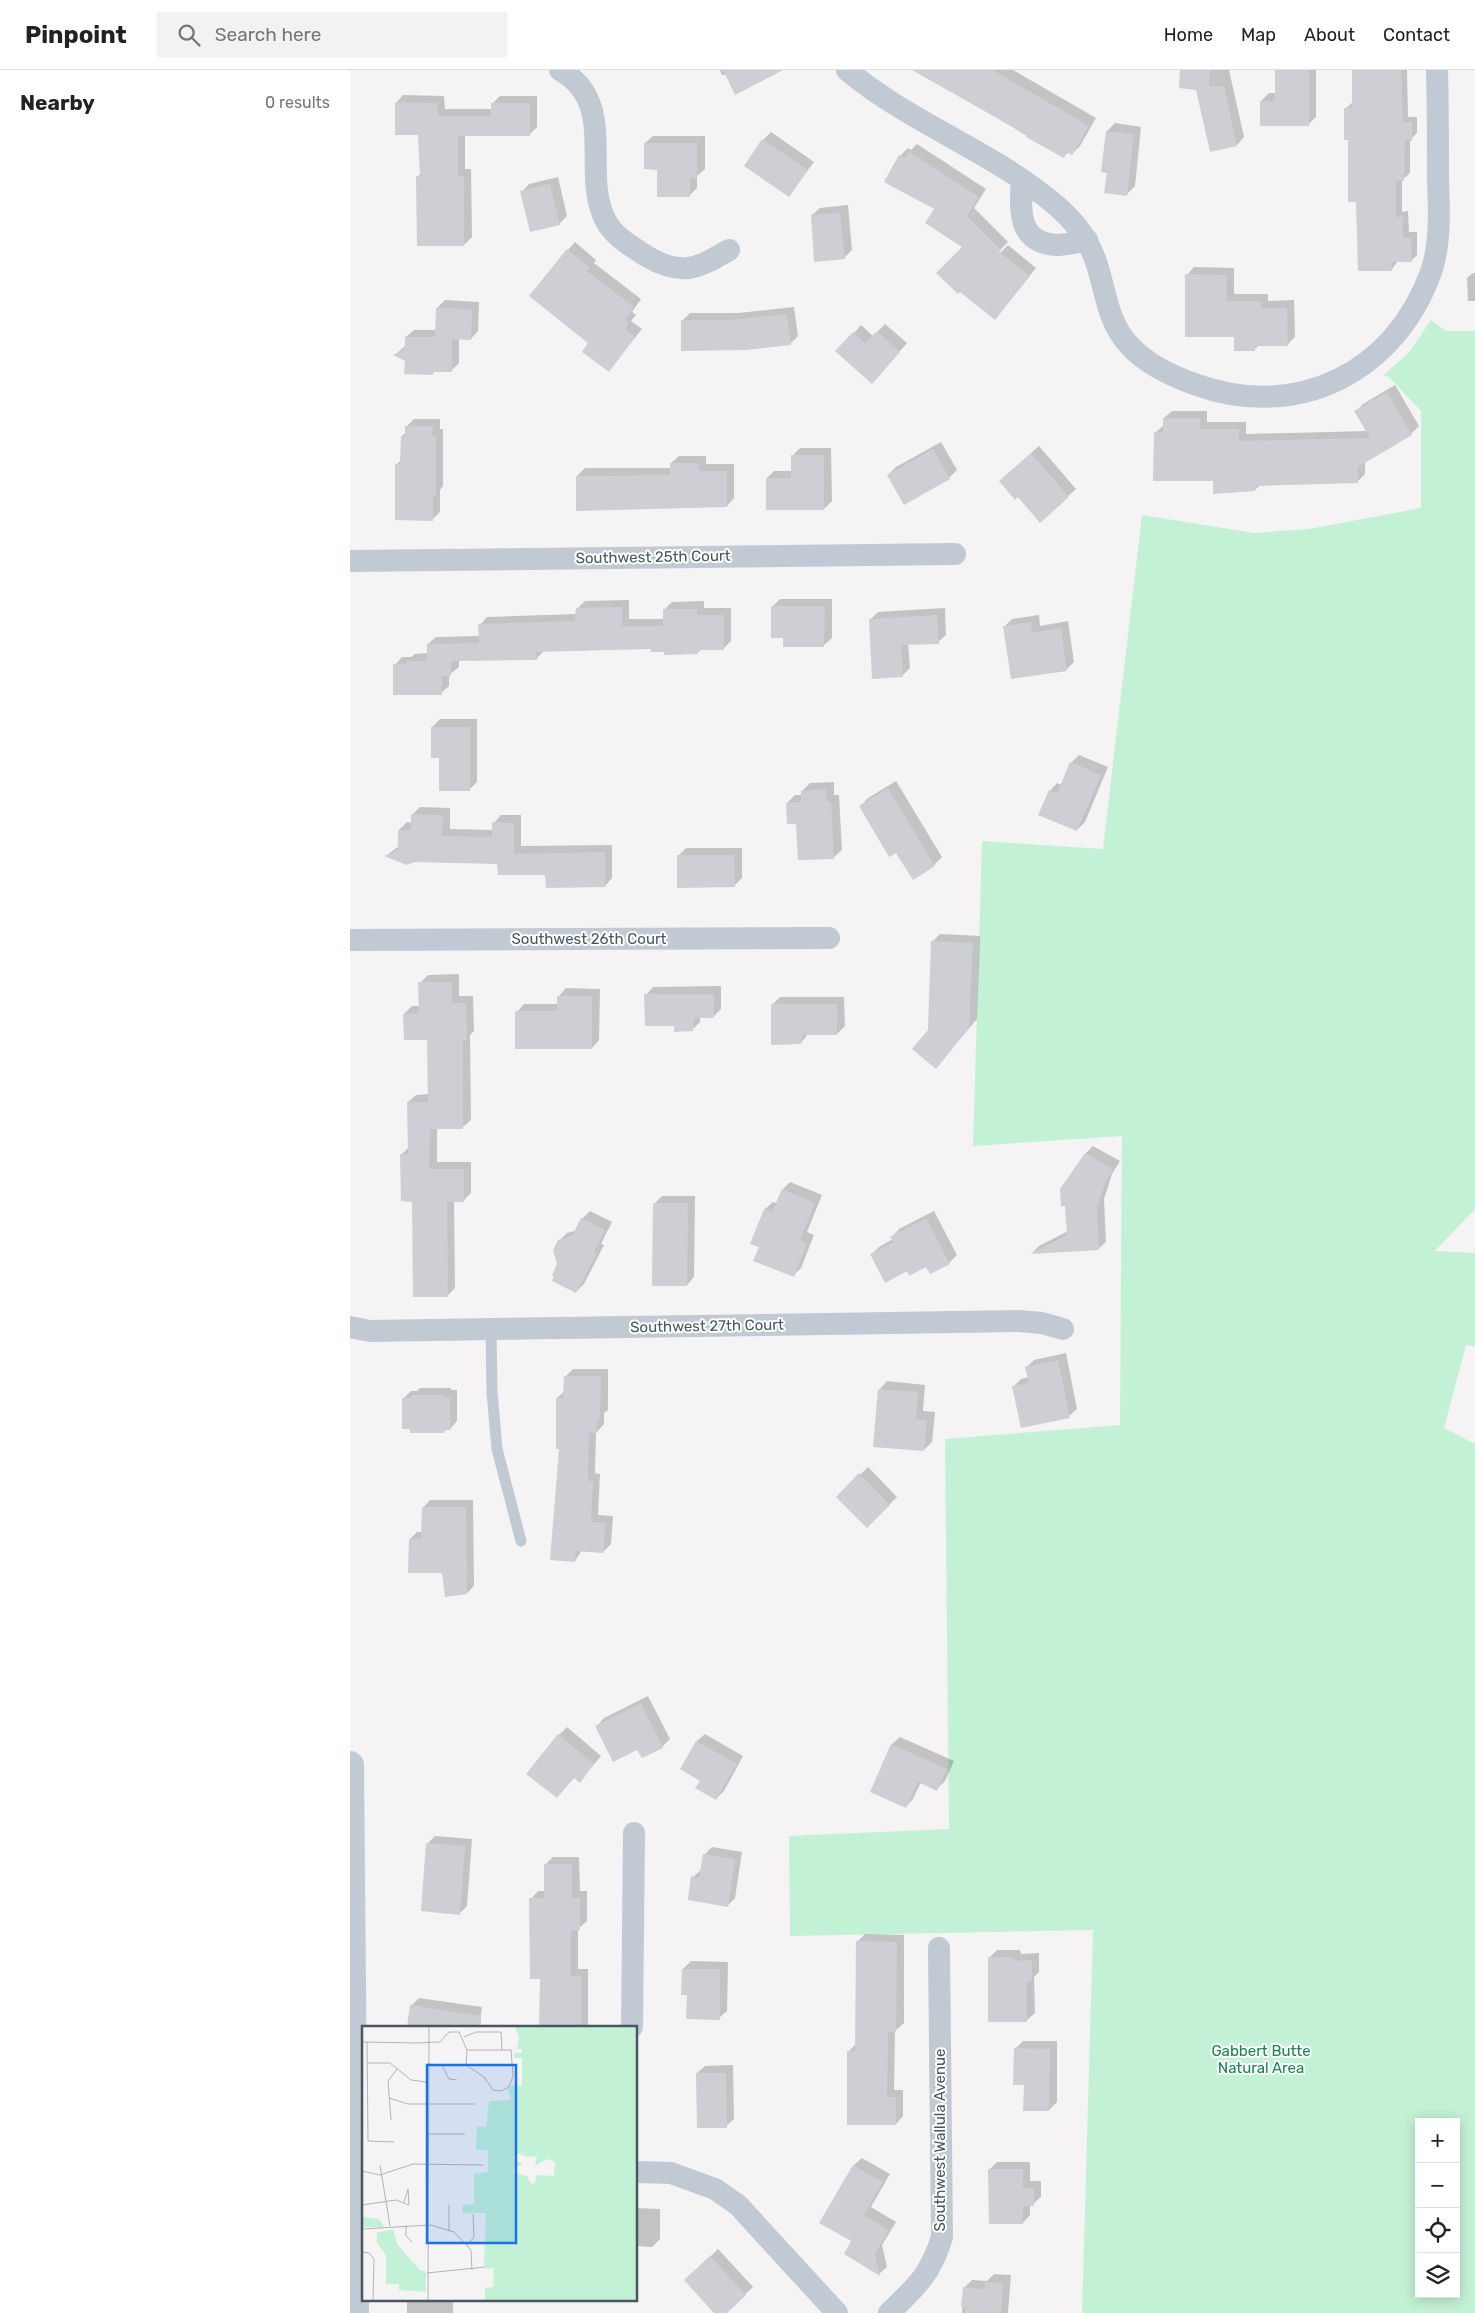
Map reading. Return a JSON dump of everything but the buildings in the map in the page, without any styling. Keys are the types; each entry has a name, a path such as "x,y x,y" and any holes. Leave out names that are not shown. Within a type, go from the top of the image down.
{"main road":[{"path":"350,1765 356,2091 355,2313"}],"street":[{"path":"560,70 570,76 586,95 593,112 596,130 596,185 600,205 608,224 628,244 652,259 678,269 700,267 729,250"},
{"path":"847,70 882,95 1022,180 1068,216 1087,240 1101,279 1106,303 1115,325 1129,345 1148,361 1182,380 1235,396 1260,398 1298,394 1314,390 1340,379 1365,364 1392,340 1416,308 1432,270 1437,245 1439,209 1437,70"},
{"path":"1022,180 1020,207 1024,223 1030,235 1042,242 1057,245 1087,240"},
{"name":"Southwest 25th Court","path":"350,561 955,554"},
{"name":"Southwest 26th Court","path":"350,940 829,938"},
{"name":"Southwest 27th Court","path":"350,1327 370,1331 1018,1321 1042,1323 1063,1329"},
{"path":"632,2026 634,1833"},
{"name":"Southwest Wallula Avenue","path":"889,2313 916,2286 935,2260 942,2237 939,1948"},
{"path":"638,2172 670,2173 715,2189 738,2205 837,2313"}],"lane":[{"path":"491,1329 492,1392 497,1449 521,1541"}],"green space":[{"name":"Gabbert Butte Natural Area","path":"1431,320 1446,331 1475,331 1475,1209 1435,1251 1475,1253 1475,1346 1466,1345 1444,1428 1475,1444 1475,2313 1082,2313 1093,1930 790,1936 789,1836 949,1829 945,1439 1120,1425 1122,1136 973,1146 982,841 1103,849 1142,515 1254,533 1309,529 1421,508 1421,411 1389,377 1383,376 1410,351"}]}
